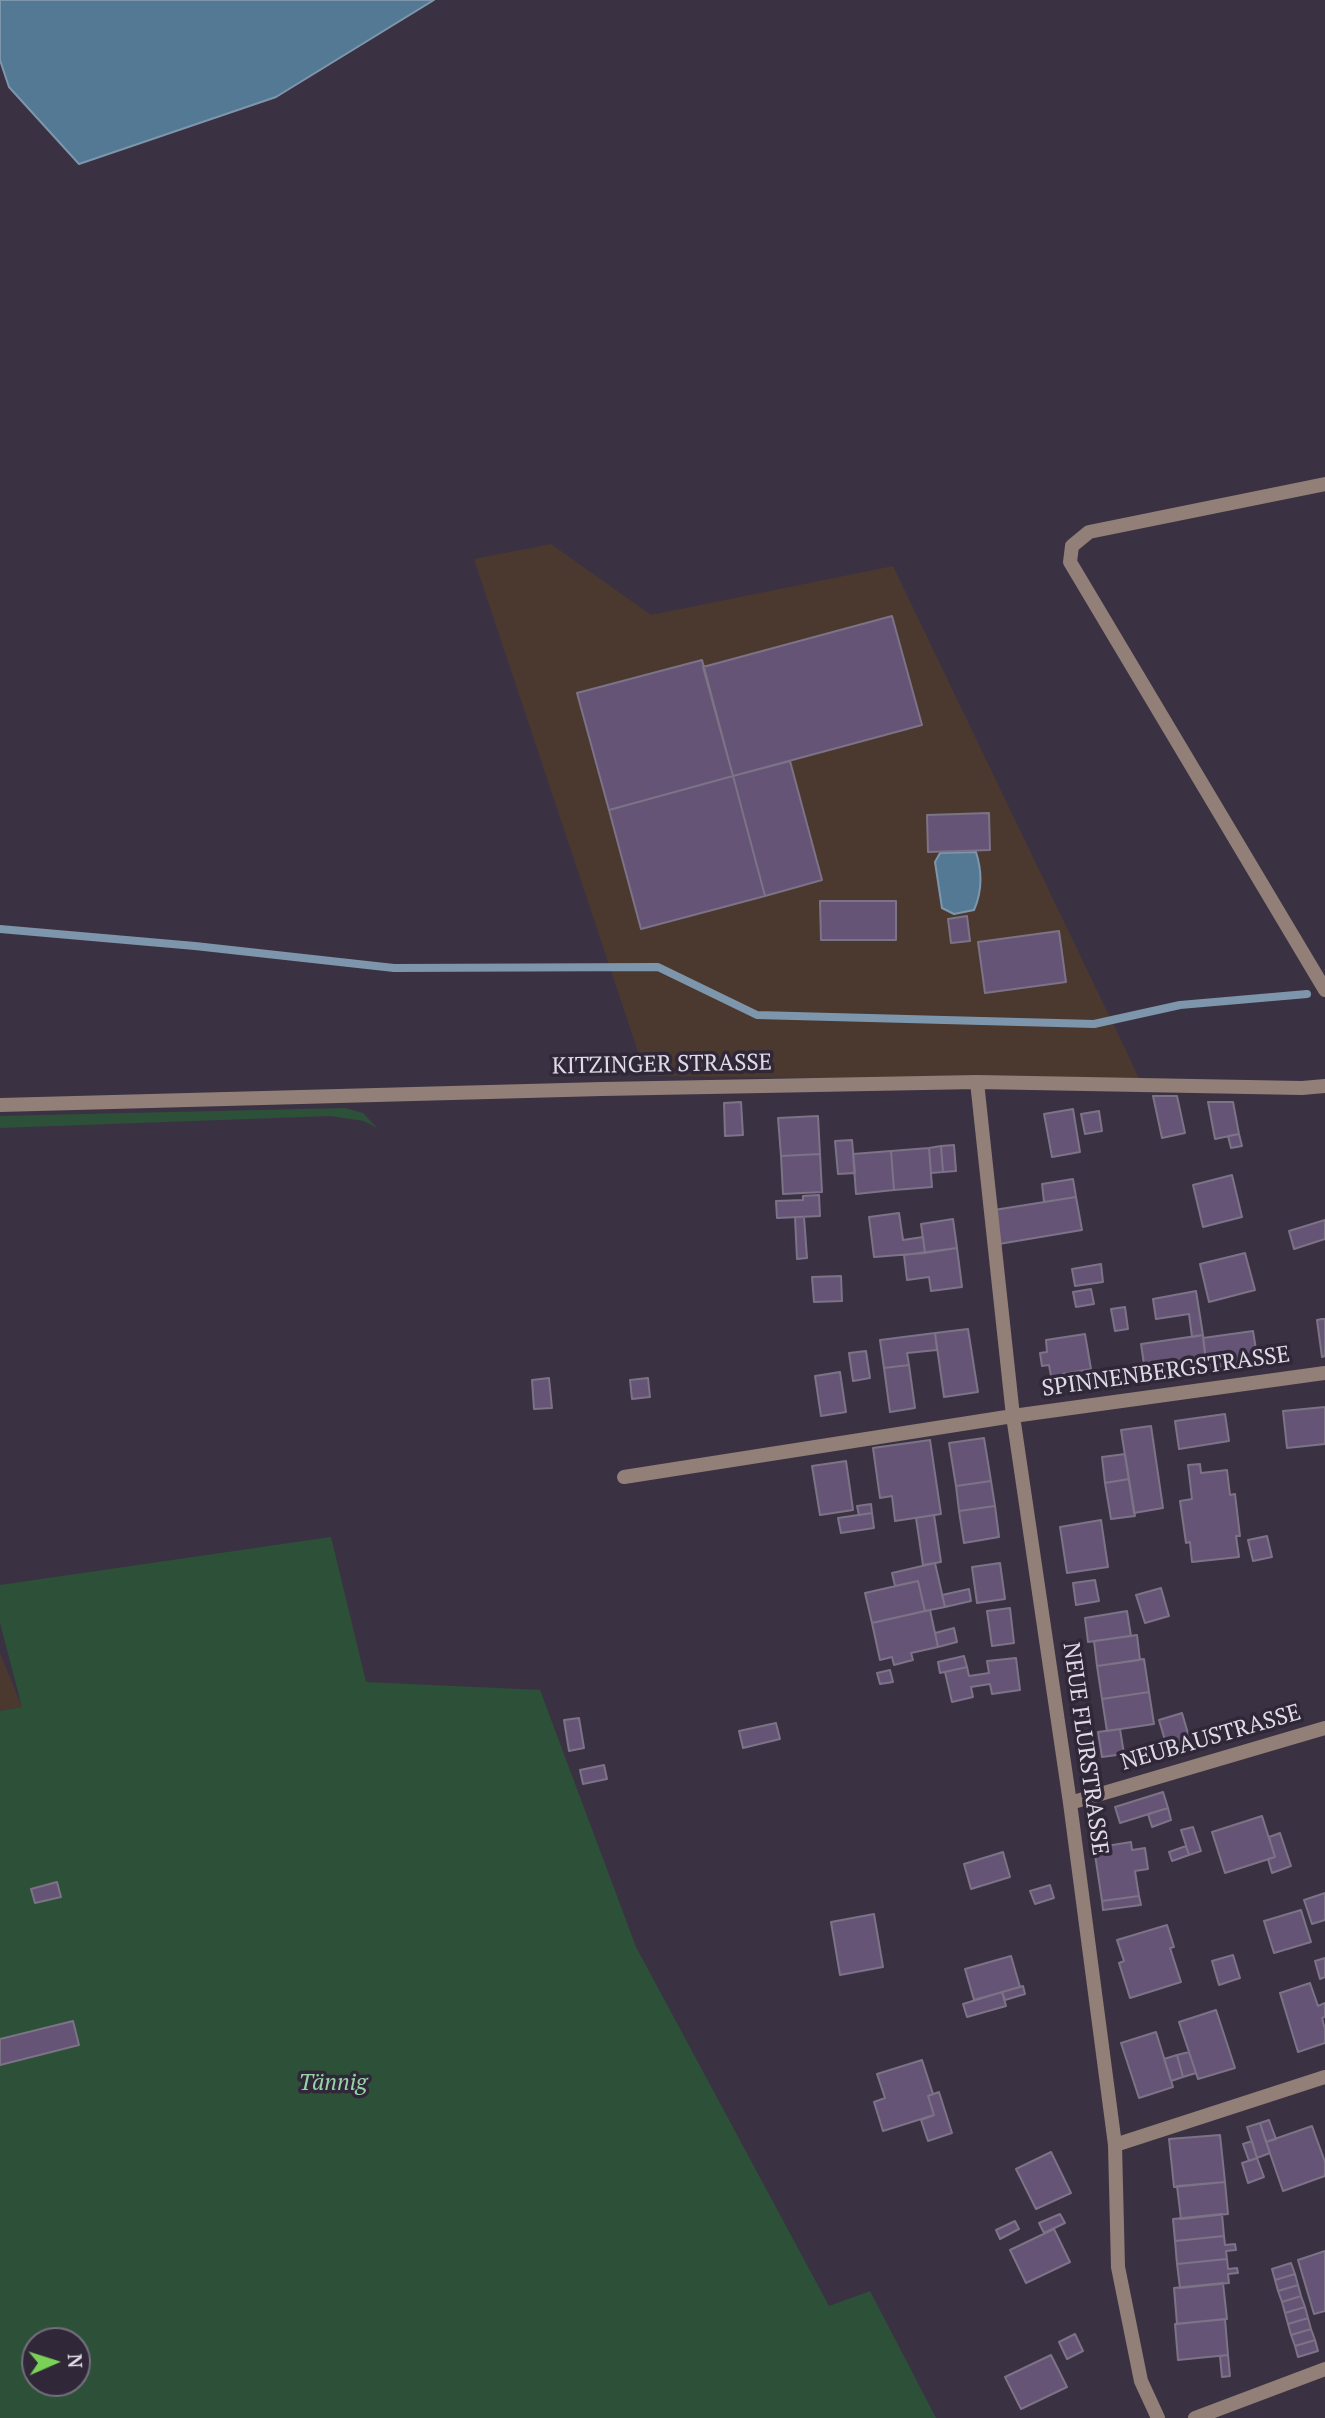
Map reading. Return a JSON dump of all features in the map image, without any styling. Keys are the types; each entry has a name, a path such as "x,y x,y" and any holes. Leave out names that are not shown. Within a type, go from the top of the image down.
{"street":[{"path":"1325,484 1089,532 1072,546 1070,562 1325,990"},
{"name":"KITZINGER STRASSE","path":"0,1105 615,1088 978,1082 1302,1088 1325,1086"},
{"name":"NEUE FLURSTRASSE","path":"978,1082 1013,1416 1070,1803 1115,2145 1118,2267 1141,2381 1157,2418"},
{"name":"SPINNENBERGSTRASSE","path":"624,1477 1013,1416 1325,1373"},
{"name":"NEUBAUSTRASSE","path":"1070,1803 1325,1728"},
{"path":"1115,2145 1325,2077"},
{"path":"1195,2418 1325,2369"}],"shaded area":[{"path":"551,544 651,615 893,566 1141,1082 646,1076 474,559"},
{"path":"0,1653 22,1707 0,1711"}],"green space":[{"path":"345,1108 363,1113 377,1128 364,1121 330,1116 0,1128 0,1116"},
{"name":"Tännig","path":"331,1537 366,1682 540,1690 636,1947 829,2306 870,2291 936,2418 0,2418 0,1711 22,1707 0,1623 0,1585"}],"water":[{"path":"0,0 434,0 276,97 79,164 9,87 0,60"},
{"path":"976,852 980,881 977,903 974,910 954,914 942,908 935,862 940,853"}],"building":[{"path":"892,616 922,725 733,776 703,667"},
{"path":"702,660 733,776 609,810 577,693"},
{"path":"790,761 822,880 765,896 733,776"},
{"path":"733,776 765,896 641,929 609,810"},
{"path":"989,813 990,850 928,852 927,815"},
{"path":"820,901 896,901 896,940 821,940"},
{"path":"967,916 970,941 951,943 948,919"},
{"path":"1059,931 1066,982 985,993 978,942"},
{"path":"1153,1096 1177,1096 1185,1133 1162,1138"},
{"path":"741,1102 743,1135 725,1136 724,1103"},
{"path":"1208,1102 1233,1102 1239,1134 1215,1139"},
{"path":"1073,1109 1080,1152 1052,1157 1044,1114"},
{"path":"1099,1111 1102,1131 1085,1134 1081,1114"},
{"path":"818,1116 820,1154 781,1156 778,1118"},
{"path":"1239,1134 1242,1146 1231,1148 1228,1136"},
{"path":"852,1140 855,1173 838,1174 835,1141"},
{"path":"954,1145 956,1171 943,1172 941,1146"},
{"path":"941,1146 943,1172 931,1173 929,1148"},
{"path":"929,1148 932,1187 894,1190 891,1151"},
{"path":"891,1151 894,1190 856,1194 853,1154"},
{"path":"820,1154 822,1192 783,1194 781,1156"},
{"path":"1232,1175 1242,1217 1203,1227 1193,1185"},
{"path":"1073,1179 1076,1197 1044,1202 1042,1184"},
{"path":"819,1195 820,1216 777,1218 776,1201 803,1200 803,1196"},
{"path":"1076,1197 1082,1230 999,1244 994,1210"},
{"path":"899,1213 903,1240 923,1237 925,1253 874,1257 869,1217"},
{"path":"795,1217 804,1217 807,1258 797,1259"},
{"path":"953,1219 957,1248 925,1253 921,1224"},
{"path":"1325,1220 1325,1239 1294,1249 1289,1231"},
{"path":"957,1248 962,1287 931,1291 929,1277 907,1280 904,1255"},
{"path":"1245,1253 1255,1290 1209,1302 1200,1264"},
{"path":"1101,1264 1103,1282 1075,1286 1072,1269"},
{"path":"841,1276 842,1301 814,1302 812,1277"},
{"path":"1091,1289 1094,1304 1076,1307 1073,1292"},
{"path":"1196,1291 1203,1335 1192,1337 1189,1314 1156,1319 1153,1299"},
{"path":"1125,1307 1128,1329 1115,1331 1111,1309"},
{"path":"1325,1319 1325,1356 1322,1357 1317,1320"},
{"path":"968,1329 978,1392 944,1397 935,1333"},
{"path":"1253,1331 1258,1362 1207,1369 1203,1338"},
{"path":"935,1333 937,1350 907,1353 909,1365 884,1368 880,1340"},
{"path":"1085,1334 1091,1369 1051,1376 1049,1365 1042,1366 1040,1353 1047,1352 1046,1340"},
{"path":"1203,1335 1207,1369 1146,1378 1141,1344"},
{"path":"866,1351 870,1378 853,1381 849,1353"},
{"path":"909,1365 915,1408 890,1412 884,1368"},
{"path":"840,1372 846,1412 821,1416 815,1376"},
{"path":"549,1378 552,1408 534,1409 532,1380"},
{"path":"648,1378 650,1397 632,1399 630,1380"},
{"path":"1325,1407 1325,1444 1287,1448 1283,1411"},
{"path":"1225,1414 1229,1441 1179,1449 1175,1421"},
{"path":"1151,1426 1163,1508 1134,1513 1121,1430"},
{"path":"984,1438 991,1481 956,1486 949,1443"},
{"path":"930,1440 941,1514 895,1521 892,1496 880,1498 873,1448"},
{"path":"1125,1454 1129,1479 1105,1483 1102,1457"},
{"path":"846,1461 853,1510 820,1515 812,1466"},
{"path":"1200,1464 1201,1473 1227,1470 1230,1495 1235,1494 1240,1536 1236,1536 1239,1557 1192,1562 1190,1542 1186,1543 1180,1501 1192,1499 1188,1465"},
{"path":"1129,1479 1135,1516 1111,1519 1105,1483"},
{"path":"991,1481 995,1506 959,1511 956,1486"},
{"path":"871,1504 872,1513 859,1515 857,1506"},
{"path":"995,1506 999,1537 964,1543 959,1511"},
{"path":"872,1513 874,1528 841,1533 838,1518"},
{"path":"934,1515 941,1562 923,1565 916,1518"},
{"path":"1101,1520 1108,1567 1067,1573 1060,1527"},
{"path":"1267,1536 1272,1557 1253,1561 1248,1540"},
{"path":"935,1563 945,1607 925,1611 918,1581 895,1586 892,1573"},
{"path":"1000,1563 1005,1599 977,1603 972,1567"},
{"path":"1095,1580 1099,1601 1076,1605 1073,1583"},
{"path":"918,1581 925,1611 872,1623 865,1593"},
{"path":"1161,1588 1169,1616 1145,1623 1136,1595"},
{"path":"969,1589 971,1601 945,1607 942,1595"},
{"path":"1010,1608 1014,1643 992,1646 987,1611"},
{"path":"930,1610 938,1647 911,1653 913,1660 894,1665 892,1657 880,1660 872,1623"},
{"path":"1127,1611 1131,1636 1088,1642 1085,1618"},
{"path":"954,1628 957,1642 938,1647 935,1633"},
{"path":"1137,1635 1140,1660 1097,1666 1094,1641"},
{"path":"964,1656 967,1667 940,1673 938,1662"},
{"path":"1016,1658 1020,1690 992,1694 990,1684 971,1687 973,1697 952,1702 945,1672 967,1667 969,1676 989,1673 987,1661"},
{"path":"1144,1659 1149,1692 1102,1699 1097,1666"},
{"path":"890,1670 893,1682 880,1684 877,1673"},
{"path":"1149,1692 1154,1724 1107,1731 1102,1699"},
{"path":"1182,1713 1192,1747 1169,1754 1159,1720"},
{"path":"579,1718 584,1748 569,1751 564,1720"},
{"path":"776,1723 780,1739 743,1748 739,1731"},
{"path":"1120,1729 1124,1754 1102,1757 1098,1732"},
{"path":"604,1765 607,1779 583,1784 580,1770"},
{"path":"1163,1792 1168,1808 1120,1823 1115,1807"},
{"path":"1168,1808 1171,1820 1152,1827 1148,1814"},
{"path":"1262,1816 1275,1857 1225,1873 1212,1832"},
{"path":"1193,1827 1201,1851 1189,1855 1181,1830"},
{"path":"1280,1833 1291,1866 1272,1873 1268,1859 1275,1857 1269,1837"},
{"path":"1131,1842 1132,1850 1145,1848 1148,1869 1135,1871 1139,1896 1102,1901 1094,1848"},
{"path":"1186,1846 1189,1855 1172,1861 1169,1852"},
{"path":"1003,1852 1010,1877 971,1889 964,1864"},
{"path":"57,1882 61,1897 35,1903 31,1889"},
{"path":"1050,1885 1054,1898 1035,1904 1030,1891"},
{"path":"1325,1893 1325,1920 1312,1924 1304,1900"},
{"path":"1139,1896 1141,1905 1103,1910 1102,1901"},
{"path":"1301,1910 1311,1942 1274,1953 1264,1921"},
{"path":"874,1914 883,1967 840,1975 831,1922"},
{"path":"1167,1925 1174,1947 1170,1948 1181,1982 1130,1998 1119,1963 1124,1961 1117,1940"},
{"path":"1233,1955 1240,1978 1219,1985 1212,1961"},
{"path":"1011,1956 1020,1987 974,2000 965,1969"},
{"path":"1325,1958 1325,1977 1320,1979 1315,1961"},
{"path":"1310,1983 1318,2006 1325,2003 1325,2017 1322,2018 1325,2043 1298,2052 1280,1993"},
{"path":"1023,1986 1025,1994 1005,2000 1002,1992"},
{"path":"1002,1992 1006,2006 967,2017 963,2004"},
{"path":"1216,2010 1235,2068 1198,2079 1179,2022"},
{"path":"73,2021 79,2045 0,2065 0,2039"},
{"path":"1156,2032 1173,2087 1139,2098 1121,2043"},
{"path":"1189,2052 1196,2073 1183,2077 1177,2055"},
{"path":"1177,2055 1183,2077 1171,2081 1164,2059"},
{"path":"922,2060 933,2094 928,2096 934,2115 883,2131 874,2102 885,2098 877,2074"},
{"path":"939,2092 952,2133 928,2141 921,2120 934,2115 928,2096"},
{"path":"1269,2120 1276,2139 1266,2142 1260,2123"},
{"path":"1260,2123 1270,2153 1257,2158 1247,2127"},
{"path":"1312,2126 1325,2162 1325,2176 1283,2191 1266,2142"},
{"path":"1220,2135 1225,2182 1174,2187 1169,2139"},
{"path":"1252,2141 1257,2158 1249,2161 1243,2144"},
{"path":"1051,2152 1071,2193 1036,2209 1016,2169"},
{"path":"1257,2158 1264,2177 1248,2183 1242,2163"},
{"path":"1225,2182 1228,2214 1181,2219 1177,2186"},
{"path":"1060,2214 1065,2223 1044,2233 1039,2223"},
{"path":"1222,2214 1224,2236 1175,2241 1173,2219"},
{"path":"1015,2221 1019,2229 1000,2239 996,2230"},
{"path":"1054,2229 1070,2262 1026,2283 1010,2250"},
{"path":"1224,2236 1225,2245 1235,2244 1236,2250 1226,2251 1227,2259 1177,2264 1175,2241"},
{"path":"1325,2251 1325,2311 1314,2314 1298,2260"},
{"path":"1227,2259 1228,2269 1237,2268 1238,2273 1228,2274 1229,2283 1180,2288 1177,2264"},
{"path":"1291,2263 1295,2274 1275,2280 1272,2269"},
{"path":"1295,2274 1298,2285 1278,2291 1275,2280"},
{"path":"1223,2283 1227,2319 1177,2324 1174,2288"},
{"path":"1298,2285 1301,2296 1282,2302 1278,2291"},
{"path":"1301,2296 1305,2307 1285,2313 1282,2302"},
{"path":"1305,2307 1308,2318 1288,2324 1285,2313"},
{"path":"1308,2318 1311,2329 1291,2335 1288,2324"},
{"path":"1225,2319 1228,2355 1178,2360 1175,2324"},
{"path":"1311,2329 1315,2340 1295,2346 1291,2335"},
{"path":"1075,2334 1083,2351 1067,2359 1059,2342"},
{"path":"1315,2340 1318,2351 1298,2357 1295,2346"},
{"path":"1051,2355 1067,2387 1021,2409 1005,2377"},
{"path":"1228,2355 1230,2376 1222,2377 1220,2356"}],"waterway":[{"path":"0,929 195,946 394,968 658,967 757,1015 1094,1024 1180,1005 1307,994"}]}
